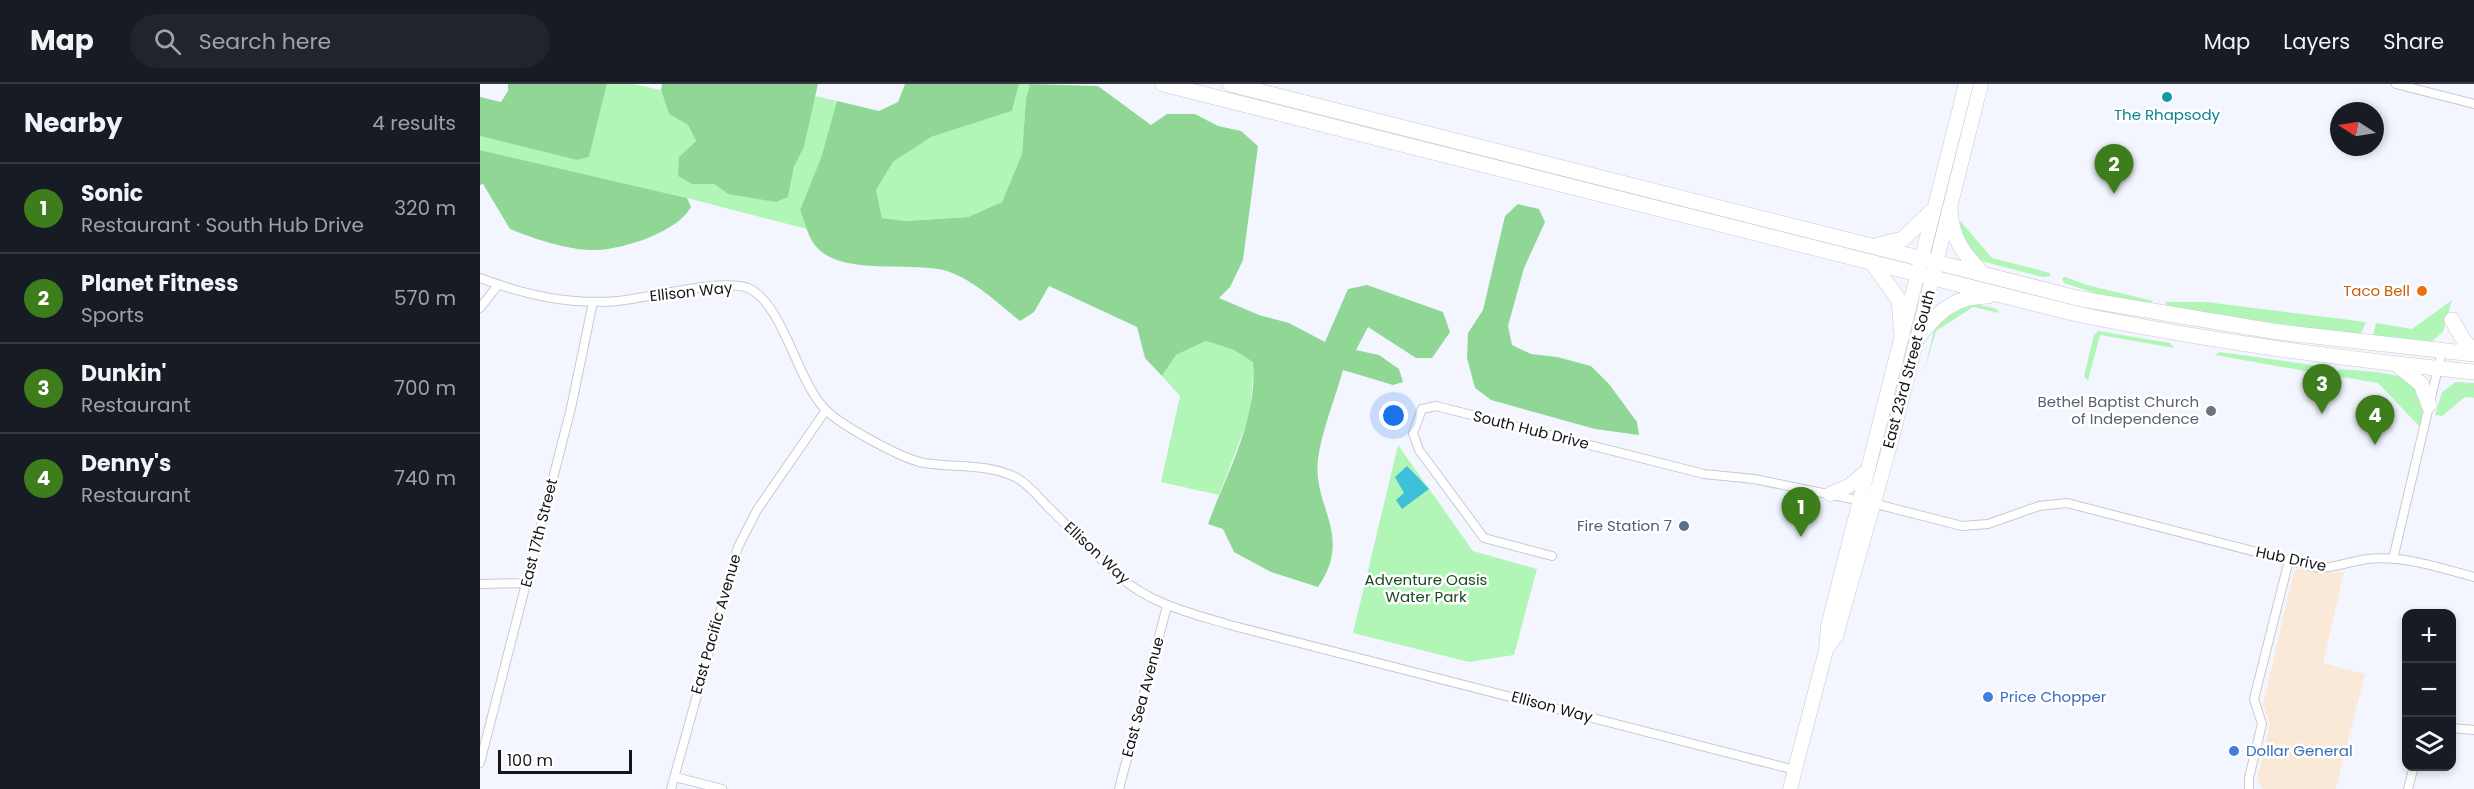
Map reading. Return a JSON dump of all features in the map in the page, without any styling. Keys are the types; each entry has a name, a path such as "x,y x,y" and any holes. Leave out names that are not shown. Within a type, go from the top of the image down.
{"highway":[{"path":"1163,84 1872,264 1983,274 2081,299 2180,317 2442,351 2474,352"},
{"path":"1230,84 1870,246 2002,295 2151,330 2275,349 2474,372"},
{"path":"1950,208 1953,234 1958,245 1983,274"},
{"path":"1870,246 1903,239 1932,211"},
{"path":"1872,264 1899,300 1910,336 1954,302 2002,295"},
{"path":"2452,320 2464,341 2474,352"},
{"path":"2396,364 2421,384 2429,405"}],"main road":[{"name":"East 23rd Street South","path":"1927,268 1932,211 1966,84"},
{"name":"East 23rd Street South","path":"1790,789 1826,650 1836,636 1866,502 1927,268 1950,208 1982,84"},
{"name":"East 23rd Street South","path":"1866,502 1868,470 1910,336"},
{"path":"1830,494 1849,486 1868,470"}],"street":[{"path":"2396,84 2474,104"},
{"name":"Ellison Way","path":"480,279 545,299 593,302 728,285 747,288 768,305 814,396 825,410 906,458 924,463 984,466 1017,479 1120,577 1145,595 1167,606 1230,625 1795,770"},
{"path":"480,308 498,285"},
{"name":"East 17th Street","path":"480,763 571,408 593,302"},
{"path":"2393,559 2442,351"},
{"name":"South Hub Drive","path":"1552,556 1484,538 1419,450 1413,433 1422,409 1436,406 1704,474 1754,479 1866,502"},
{"name":"East Pacific Avenue","path":"671,789 738,547 757,510 825,410"},
{"name":"Hub Drive","path":"1866,502 1962,526 1988,524 2038,506 2067,503 2326,568 2367,559 2393,559 2414,561 2474,577"},
{"path":"2249,789 2249,778 2262,724 2254,699 2289,560"},
{"path":"480,584 526,583"},
{"name":"East Sea Avenue","path":"1119,789 1167,606"},
{"path":"2456,728 2474,730"},
{"path":"2408,789 2413,771"},
{"path":"675,777 722,789"}],"shaded area":[{"path":"2294,570 2320,573 2344,572 2323,663 2365,674 2336,789 2263,789 2257,781 2270,723 2263,705"}],"green space":[{"path":"508,84 607,84 589,157 577,160 480,136 480,97 501,102 508,91"},
{"path":"607,84 633,84 661,90 669,114 688,125 696,141 679,157 692,184 714,184 728,194 788,197 794,167 804,147 815,96 837,101 821,159 800,210 807,229 687,198 480,150 480,136 577,160 589,157"},
{"path":"662,84 818,84 804,147 794,167 788,197 776,202 728,194 714,184 692,184 678,176 679,157 696,141 688,125 669,114 661,90"},
{"path":"905,84 1019,84 1012,111 931,137 893,162 876,190 882,218 906,221 968,217 1002,202 1022,154 1026,98 1030,84 1098,86 1151,125 1167,114 1195,114 1218,126 1241,131 1258,146 1243,260 1230,287 1219,298 1259,315 1289,323 1325,342 1348,289 1367,285 1443,312 1450,332 1432,358 1416,358 1368,327 1356,350 1379,355 1399,369 1403,382 1393,385 1343,370 1318,459 1318,476 1332,536 1332,552 1328,569 1318,587 1271,572 1234,552 1223,529 1208,524 1246,425 1251,404 1253,362 1234,350 1206,341 1176,355 1162,376 1145,358 1137,327 1049,286 1034,312 1020,321 976,286 947,271 932,268 855,264 837,260 823,253 812,241 800,210 821,158 837,101 879,111 898,102"},
{"path":"1019,84 1030,84 1026,98 1022,154 1002,202 968,217 906,221 882,218 876,190 893,162 931,137 1012,111"},
{"path":"480,150 687,198 691,207 674,224 635,243 596,250 575,249 553,244 510,229 483,184 480,185"},
{"path":"1518,204 1539,209 1545,222 1524,268 1508,326 1512,345 1531,354 1557,357 1591,366 1609,384 1637,422 1639,435 1595,429 1491,400 1475,388 1467,358 1468,333 1483,310 1505,216"},
{"path":"1956,216 1992,258 2050,273 2050,276 2043,277 1977,260 1967,251"},
{"path":"2062,278 2087,285 2153,301 2149,304 2101,295 2064,283"},
{"path":"2452,300 2443,332 2431,342 2373,335 2376,323 2412,329"},
{"path":"2165,302 2206,302 2366,322 2361,333 2357,335 2169,308"},
{"path":"1976,304 1997,309 1999,313 1973,307 1936,331 1923,375 1936,323 1949,310"},
{"path":"2098,331 2170,343 2174,348 2100,335 2088,381 2084,376 2094,335"},
{"path":"1206,341 1234,350 1254,362 1250,414 1219,495 1161,482 1180,396 1162,376 1176,355"},
{"path":"2220,352 2319,366 2322,368 2322,374 2215,355"},
{"path":"2338,370 2389,374 2412,384 2419,394 2422,408 2420,427 2378,383 2336,376"},
{"path":"2456,382 2474,383 2474,398 2465,397 2442,416 2435,415 2442,392"},
{"name":"Adventure Oasis Water Park","path":"1398,445 1473,551 1537,569 1514,655 1469,662 1353,633"}],"water":[{"path":"1407,466 1429,489 1402,509 1396,500 1404,493 1395,477"}],"place":[{"name":"The Rhapsody","path":"2167,97"},
{"name":"Planet Fitness","path":"2114,194"},
{"name":"Taco Bell","path":"2422,291"},
{"name":"Bethel Baptist Church of Independence","path":"2211,411"},
{"name":"Dunkin'","path":"2322,414"},
{"name":"Denny's","path":"2375,445"},
{"name":"Fire Station 7","path":"1684,526"},
{"name":"Sonic","path":"1801,537"},
{"name":"Price Chopper","path":"1988,697"},
{"name":"Dollar General","path":"2234,751"}]}
